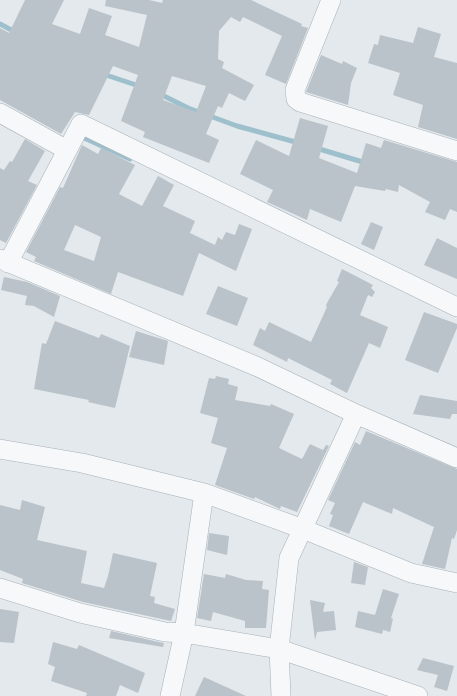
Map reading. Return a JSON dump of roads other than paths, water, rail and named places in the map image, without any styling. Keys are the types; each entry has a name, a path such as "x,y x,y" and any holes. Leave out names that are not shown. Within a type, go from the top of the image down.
{"street":[{"path":"331,0 295,90 296,98 300,102 457,151"},
{"path":"0,114 67,150"},
{"path":"457,307 81,124 4,261 258,367 356,414 457,458"},
{"path":"281,696 279,649 289,558 356,414"},
{"path":"0,449 82,463 204,493 303,529 411,573 457,583"},
{"path":"170,696 184,633 204,493"},
{"path":"0,588 80,612 165,632 184,633 279,649 418,696"}],"waterway":[{"path":"0,24 17,33"},
{"path":"103,74 139,86"},
{"path":"160,94 188,108 237,126 299,143"},
{"path":"80,136 130,159"},
{"path":"316,148 366,163"}]}
